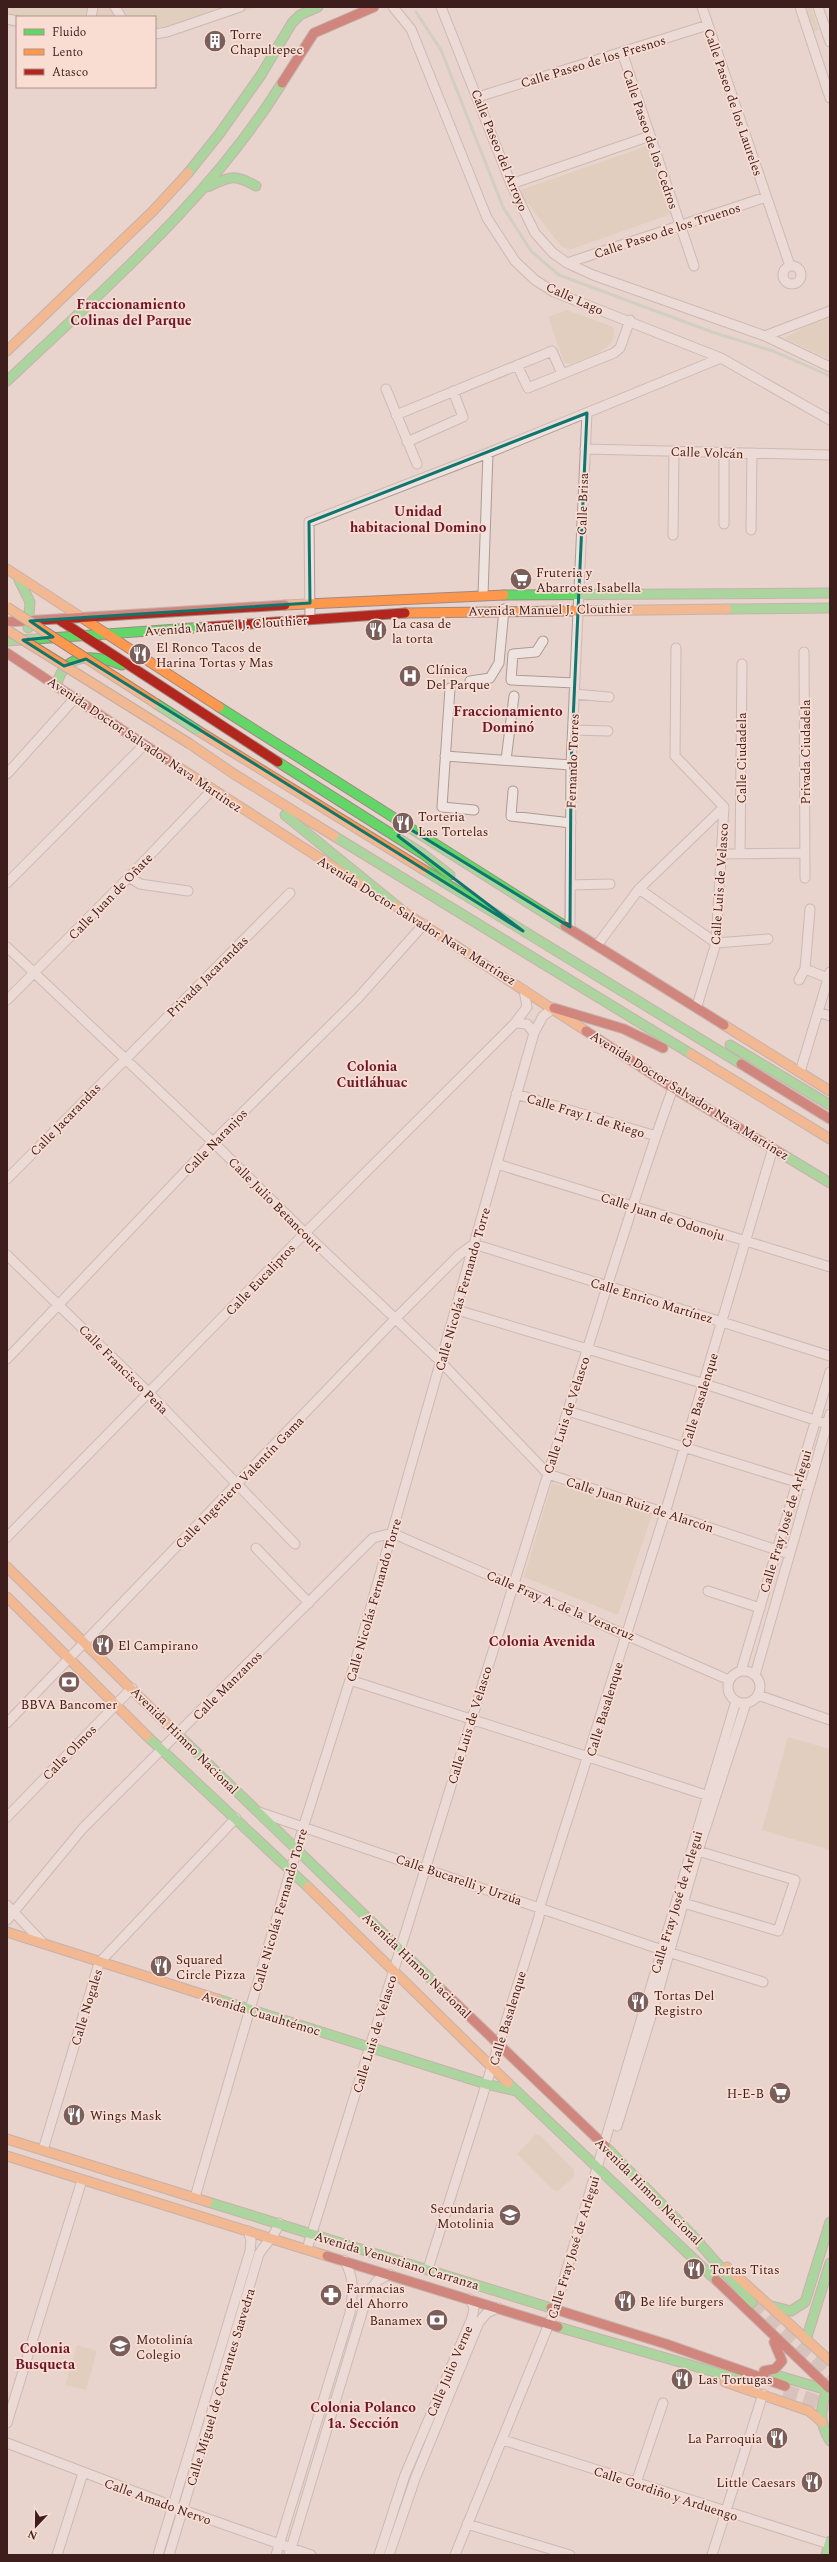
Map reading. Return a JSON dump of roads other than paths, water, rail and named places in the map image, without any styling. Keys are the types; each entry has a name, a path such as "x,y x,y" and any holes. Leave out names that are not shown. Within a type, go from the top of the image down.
{"main road":[{"path":"7,351 153,211 182,180 224,127 261,75 292,23 300,15 318,7"},
{"path":"7,381 166,229 205,187 239,147 265,111 314,33 374,7"},
{"path":"205,187 223,180 229,175 235,175 256,186"},
{"path":"10,571 278,746 598,944 830,1091"},
{"path":"10,571 30,598 30,621 25,640"},
{"name":"Avenida Manuel J. Clouthier","path":"7,622 310,603 483,596 830,593"},
{"path":"7,607 198,730 830,1119"},
{"name":"Avenida Manuel J. Clouthier","path":"7,641 434,611 578,608 830,608"},
{"path":"58,619 362,817 423,854 523,931"},
{"name":"Avenida Doctor Salvador Nava Martínez","path":"7,630 190,744 234,774 830,1139"},
{"name":"Avenida Doctor Salvador Nava Martínez","path":"7,653 57,684 144,745 212,790 524,988 673,1088 830,1183"},
{"path":"57,684 58,674 65,664 76,660 96,658 114,661 147,678"},
{"path":"278,746 290,770"},
{"path":"234,774 403,911"},
{"path":"362,817 398,821"},
{"path":"554,1008 592,1021 624,1028 689,1062 738,1084"},
{"path":"648,1008 721,1040 830,1105"},
{"name":"Avenida Himno Nacional","path":"7,1566 256,1811 297,1848 607,2148 692,2235 830,2361"},
{"name":"Avenida Himno Nacional","path":"7,1597 162,1751 236,1818 492,2065 516,2091 600,2168 765,2329 829,2388"},
{"name":"Avenida Cuauhtémoc","path":"7,1932 486,2084 516,2091"},
{"name":"Avenida Venustiano Carranza","path":"7,2139 666,2344 785,2389 658,2356 550,2325 7,2156"},
{"path":"769,2305 791,2311 805,2302 830,2222"},
{"path":"692,2235 752,2303"},
{"path":"806,2340 830,2263"},
{"path":"764,2371 775,2369 782,2362 782,2357 765,2329"},
{"path":"666,2344 700,2351 764,2371 829,2388 822,2406 822,2422 830,2441"},
{"path":"658,2356 692,2372 763,2394 809,2411 822,2422"},
{"path":"826,2555 830,2543"}],"street":[{"path":"115,7 120,16"},
{"path":"156,34 167,32 240,7"},
{"name":"Calle Lago","path":"393,7 411,29 487,218 515,261 535,280 554,292 630,320 721,358 830,420"},
{"name":"Calle Paseo del Arroyo","path":"441,7 478,97 511,184 535,233 553,253 567,263 593,275 765,336 830,367"},
{"name":"Calle Paseo de los Laureles","path":"702,7 790,266"},
{"path":"800,7 830,98"},
{"path":"818,7 830,42"},
{"name":"Calle Paseo de los Fresnos","path":"478,97 708,25"},
{"path":"809,37 826,32"},
{"name":"Calle Paseo de los Cedros","path":"622,52 694,266"},
{"path":"511,184 650,136"},
{"name":"Calle Paseo de los Truenos","path":"567,263 766,197"},
{"path":"765,336 830,311"},
{"path":"517,365 528,388 614,353 620,348 630,320"},
{"path":"396,415 552,351 562,374"},
{"path":"310,619 309,522 488,453 721,358"},
{"path":"386,389 417,464"},
{"path":"407,442 463,417 453,391"},
{"name":"Calle Brisa","path":"579,594 586,413"},
{"name":"Calle Volcán","path":"585,449 830,455"},
{"path":"674,451 674,535"},
{"path":"724,452 724,524"},
{"path":"483,596 488,453"},
{"path":"751,530 752,454"},
{"name":"Fernando Torres","path":"570,927 571,765 579,594"},
{"path":"470,681 490,678 499,663 504,610"},
{"path":"543,641 536,652 513,654 511,680 575,683"},
{"path":"598,944 639,889 724,807 675,756 676,648"},
{"name":"Privada Ciudadela","path":"804,652 806,878"},
{"name":"Calle Ciudadela","path":"740,853 742,664"},
{"path":"450,688 442,807 474,810"},
{"path":"574,694 608,697"},
{"path":"506,760 514,696"},
{"path":"7,774 76,697"},
{"path":"573,730 608,731"},
{"path":"7,884 144,745"},
{"path":"446,756 571,765"},
{"name":"Calle Juan de Oñate","path":"7,1000 130,878 212,790"},
{"path":"513,791 511,816 571,824"},
{"name":"Calle Luis de Velasco","path":"697,1006 716,943 724,807"},
{"path":"721,854 805,853"},
{"path":"130,878 140,884 188,891"},
{"path":"570,885 610,884"},
{"path":"639,889 716,943 768,938"},
{"name":"Privada Jacarandas","path":"124,1058 290,894"},
{"path":"799,980 805,969 810,909"},
{"name":"Calle Naranjos","path":"7,1359 213,1142 358,998 424,924"},
{"name":"Calle Julio Betancourt","path":"7,948 213,1142 305,1233 440,1361"},
{"path":"800,1072 829,975 805,969"},
{"name":"Calle Eucaliptos","path":"7,1537 305,1233 515,1023 527,1007 524,988"},
{"name":"Calle Nicolás Fernando Torre","path":"194,2197 290,1870 350,1680 440,1361 457,1310 496,1164 534,1033 543,1016 554,1008"},
{"path":"818,1012 830,1016"},
{"path":"515,1023 527,1024 534,1033"},
{"name":"Calle Jacarandas","path":"7,1179 124,1058"},
{"name":"Calle Luis de Velasco","path":"307,2249 345,2134 369,2047 426,1868 470,1720 633,1205 673,1088"},
{"name":"Calle Fray I. de Riego","path":"516,1094 656,1136"},
{"name":"Calle Basalenque","path":"428,2269 540,1906 705,1384 773,1148"},
{"name":"Calle Juan de Odonoju","path":"496,1164 830,1267"},
{"name":"Calle Enrico Martínez","path":"474,1244 830,1356"},
{"name":"Calle Ingeniero Valentín Gama","path":"7,1723 84,1641 239,1484 395,1319 459,1255 474,1244"},
{"name":"Calle Francisco Peña","path":"7,1255 149,1393 239,1484 295,1544"},
{"path":"457,1310 705,1384 827,1424"},
{"name":"Calle Juan Ruiz de Alarcón","path":"440,1361 548,1474 789,1554"},
{"name":"Calle Fray José de Arlegui","path":"741,1671 776,1549 830,1372"},
{"path":"568,1411 809,1486"},
{"name":"Calle Fray José de Arlegui","path":"755,1675 830,1414"},
{"name":"Calle Fray A. de la Veracruz","path":"392,1533 513,1584 729,1680"},
{"name":"Calle Manzanos","path":"7,1920 83,1828 162,1751 373,1538 392,1533"},
{"path":"256,1548 309,1603"},
{"path":"708,1591 760,1608"},
{"path":"741,1671 755,1675 760,1684 758,1695 746,1703 736,1701 729,1694 729,1680 741,1671"},
{"path":"350,1680 711,1797"},
{"name":"Calle Olmos","path":"7,1817 132,1688"},
{"path":"758,1695 830,1720"},
{"name":"Calle Fray José de Arlegui","path":"455,2555 550,2325 607,2148 666,1951 698,1851 736,1701"},
{"name":"Calle Fray José de Arlegui","path":"681,1903 711,1797 746,1703"},
{"name":"Calle Bucarelli y Urzúa","path":"256,1811 303,1828 540,1906 666,1951 763,1982"},
{"name":"Calle Nogales","path":"42,2150 99,1962 236,1818"},
{"path":"681,1903 778,1931 795,1880 698,1851"},
{"path":"7,1905 44,1944"},
{"path":"7,2423 82,2180"},
{"name":"Calle Miguel de Cervantes Saavedra","path":"170,2552 259,2254 265,2244 274,2238 279,2223"},
{"name":"Calle Miguel de Cervantes Saavedra","path":"158,2555 250,2251 251,2240 248,2231"},
{"path":"276,2555 350,2313 354,2289 349,2269 344,2260"},
{"path":"290,2552 368,2293 377,2281 389,2274"},
{"name":"Calle Julio Verne","path":"389,2555 472,2318 474,2308 470,2299"},
{"name":"Calle Julio Verne","path":"378,2555 409,2464 441,2403 479,2322 487,2313 498,2308"},
{"path":"330,2376 341,2381"},
{"path":"712,2555 763,2394"},
{"path":"206,2396 216,2399"},
{"path":"636,2483 663,2403"},
{"path":"200,2418 209,2422"},
{"path":"194,2438 204,2442"},
{"name":"Calle Gordiño y Arduengo","path":"503,2440 725,2512 830,2543"},
{"name":"Calle Amado Nervo","path":"7,2443 83,2473 279,2544 290,2552 311,2555"},
{"path":"305,2458 317,2462"},
{"path":"409,2464 420,2468"},
{"path":"57,2555 83,2473"},
{"path":"467,2524 570,2555"},
{"path":"161,2545 170,2552"}],"waterway":[{"path":"416,12 441,50 503,207 531,251 559,275 712,332 773,351 830,376"}],"tunnel":[{"path":"752,2303 830,2379"},
{"path":"784,2391 830,2406"}],"place":[{"name":"Torre Chapultepec","path":"215,41"},
{"name":"Fruteria y Abarrotes Isabella","path":"521,579"},
{"name":"La casa de la torta","path":"376,630"},
{"name":"El Ronco Tacos de Harina Tortas y Mas","path":"140,654"},
{"name":"Clínica Del Parque","path":"410,676"},
{"name":"Torteria Las Tortelas","path":"403,823"},
{"name":"El Campirano","path":"103,1645"},
{"name":"BBVA Bancomer","path":"69,1682"},
{"name":"Squared Circle Pizza","path":"161,1966"},
{"name":"Tortas Del Registro","path":"638,2002"},
{"name":"H-E-B","path":"780,2093"},
{"name":"Wings Mask","path":"74,2115"},
{"name":"Secundaria Motolinia","path":"510,2215"},
{"name":"Tortas Titas","path":"694,2269"},
{"name":"Farmacias del Ahorro","path":"331,2295"},
{"name":"Be life burgers","path":"625,2301"},
{"name":"Banamex","path":"437,2320"},
{"name":"Motolinía Colegio","path":"120,2346"},
{"name":"Las Tortugas","path":"682,2379"},
{"name":"La Parroquia","path":"777,2438"},
{"name":"Little Caesars","path":"812,2482"}],"district":[{"name":"Fraccionamiento Colinas del Parque","path":"131,312"},
{"name":"Unidad habitacional Domino","path":"418,520"},
{"name":"Fraccionamiento Dominó","path":"508,720"},
{"name":"Colonia Cuitláhuac","path":"372,1074"},
{"name":"Colonia Avenida","path":"542,1641"},
{"name":"Colonia Busqueta","path":"45,2356"},
{"name":"Colonia Polanco 1a. Sección","path":"363,2416"}]}
